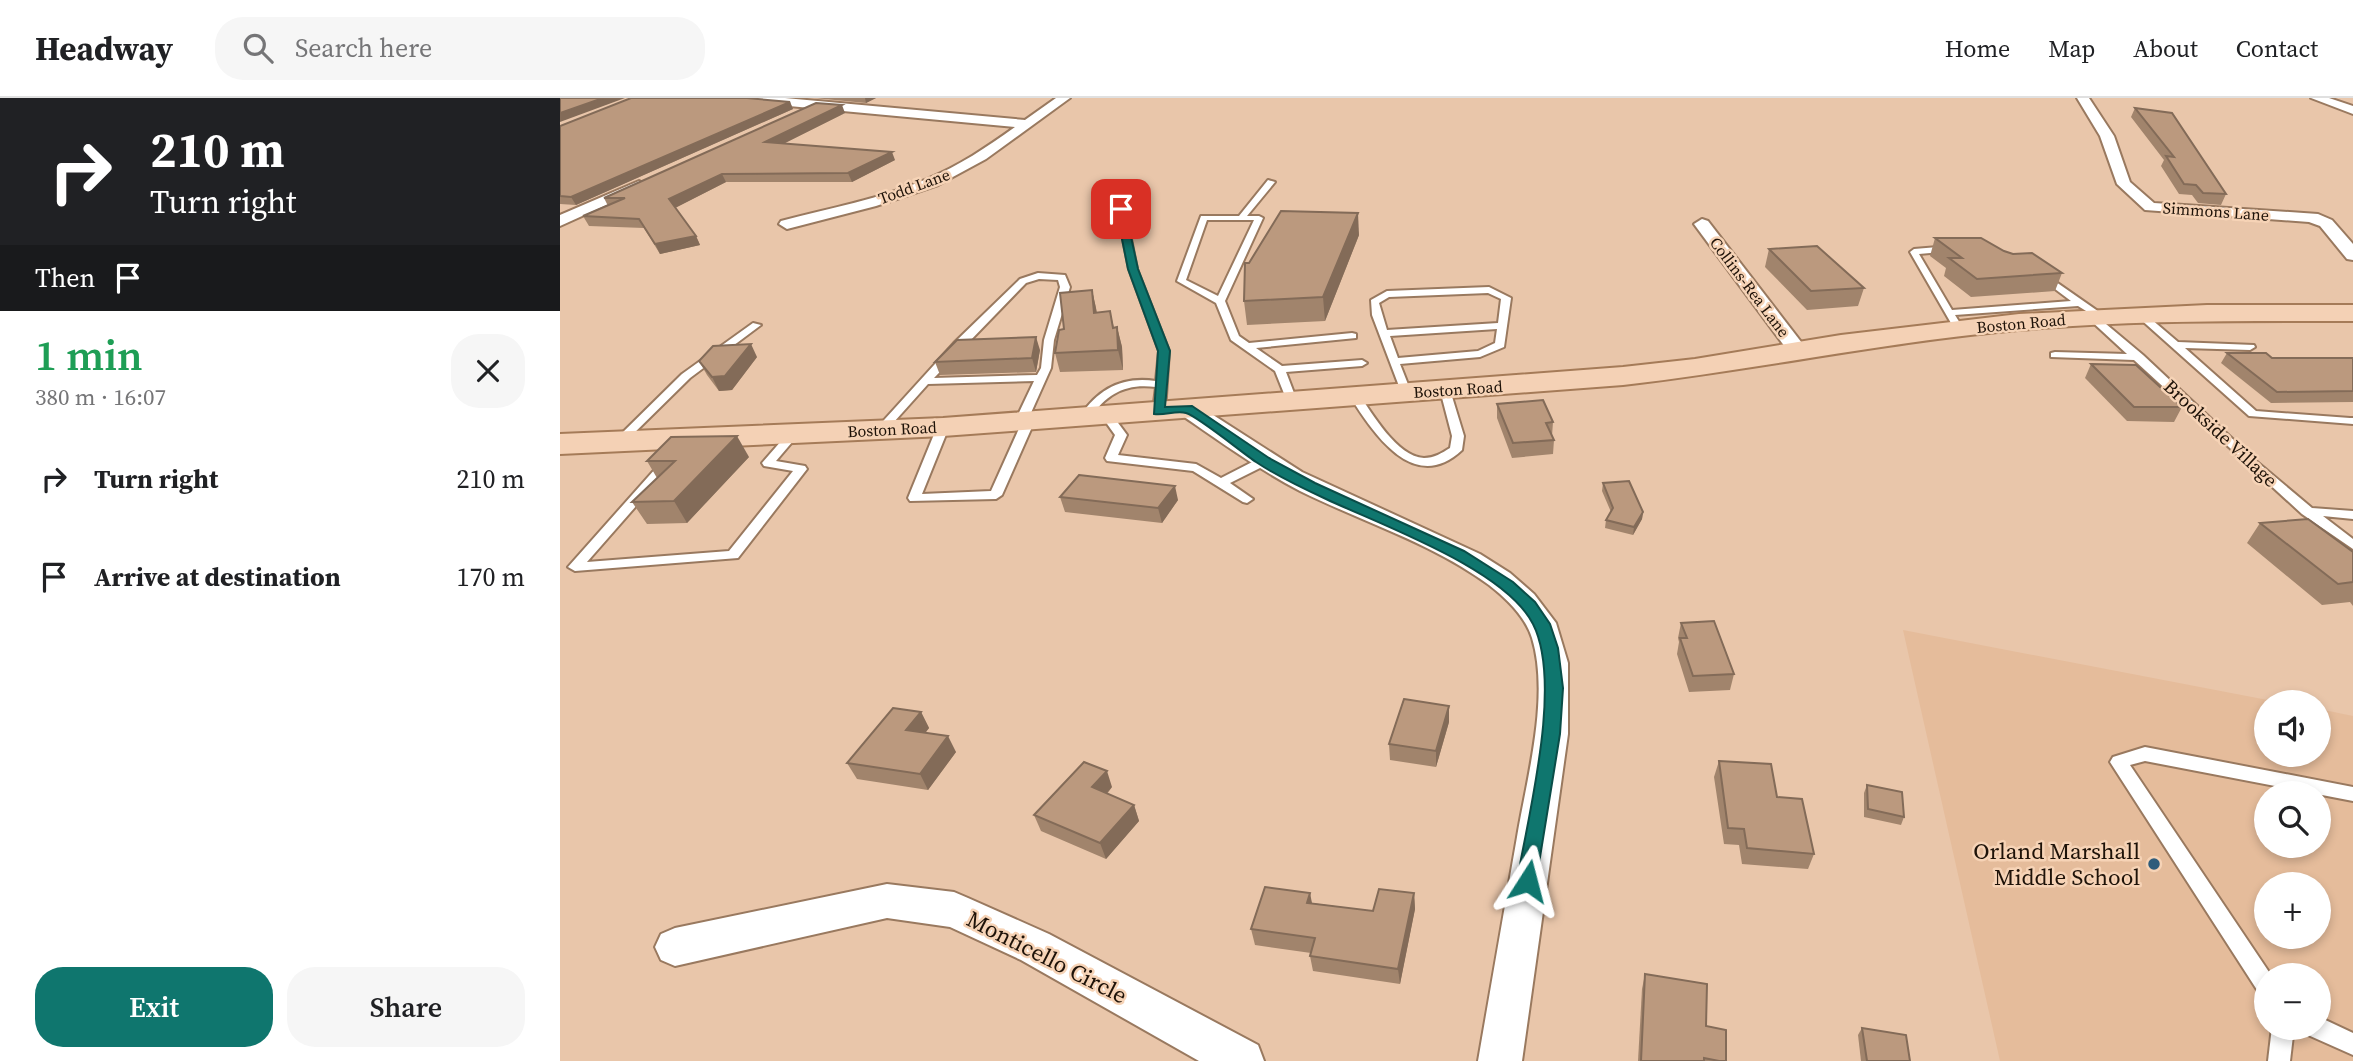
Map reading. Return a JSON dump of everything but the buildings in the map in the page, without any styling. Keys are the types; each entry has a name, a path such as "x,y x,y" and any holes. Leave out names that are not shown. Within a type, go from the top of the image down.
{"main road":[{"name":"Boston Road","path":"560,444 943,426 1097,415 1169,402 1292,401 1623,376 1798,351 1953,321 2091,312 2141,315 2353,313"}],"street":[{"path":"747,98 1026,124"},
{"name":"Todd Lane","path":"787,224 888,197 940,178 974,160 1064,98"},
{"name":"Simmons Lane","path":"2083,98 2107,136 2124,184 2150,206 2312,217 2326,223 2353,255"},
{"path":"2318,98 2353,110"},
{"path":"793,116 817,105"},
{"path":"560,221 658,177"},
{"name":"Collins-Rea Lane","path":"1702,224 1798,351"},
{"path":"1169,402 1310,486 1459,555 1507,585 1529,606 1541,624 1550,648 1554,688 1551,734 1500,1061"},
{"name":"Monticello Circle","path":"675,947 887,901 954,910 1034,947 1242,1061"}],"lane":[{"path":"1241,218 1271,181"},
{"path":"1121,209 1133,269 1164,351 1169,402"},
{"path":"1220,302 1259,218 1204,218 1181,281 1220,302 1235,338 1280,369 1292,401"},
{"path":"1953,321 1914,252 1959,249"},
{"name":"Brookside Village","path":"2030,267 2091,312 2260,472 2353,545"},
{"path":"881,429 1023,281 1038,276 1062,277 1065,287 1049,340 1046,368 996,495 914,498 943,426"},
{"path":"1394,360 1480,354 1500,345 1506,298 1489,290 1387,294 1374,302 1384,333 1394,360 1406,392"},
{"path":"2141,315 2253,414 2350,421"},
{"path":"622,439 686,376 756,325"},
{"path":"1384,333 1502,326"},
{"path":"1247,346 1352,336"},
{"path":"2175,345 2250,347"},
{"path":"2055,355 2139,357"},
{"path":"1280,369 1362,363"},
{"path":"925,381 1042,378"},
{"path":"1354,395 1384,440 1396,452 1412,459 1428,461 1446,458 1456,450 1458,436 1445,390"},
{"path":"1097,415 1121,435 1111,458 1196,468 1247,499"},
{"path":"690,438 575,566 733,555 801,469 768,463 793,434"},
{"path":"1221,483 1264,461"},
{"path":"2307,511 2353,515"},
{"path":"2254,968 2119,762 2145,754 2353,794"},
{"path":"2331,1034 2353,1044"},
{"path":"2279,1061 2281,1040"}],"shaded area":[{"name":"Orland Marshall Middle School","path":"1903,630 2254,697 2254,767 2331,767 2331,711 2353,716 2353,1061 2000,1061"}],"place":[{"name":"Orland Marshall Middle School","path":"2154,864"}],"route":[{"path":"1121,209 1133,269 1164,351 1158,411 1188,409 1264,461 1310,486 1459,555 1507,585 1529,606 1541,624 1550,648 1554,688 1551,734 1528,881"}]}
